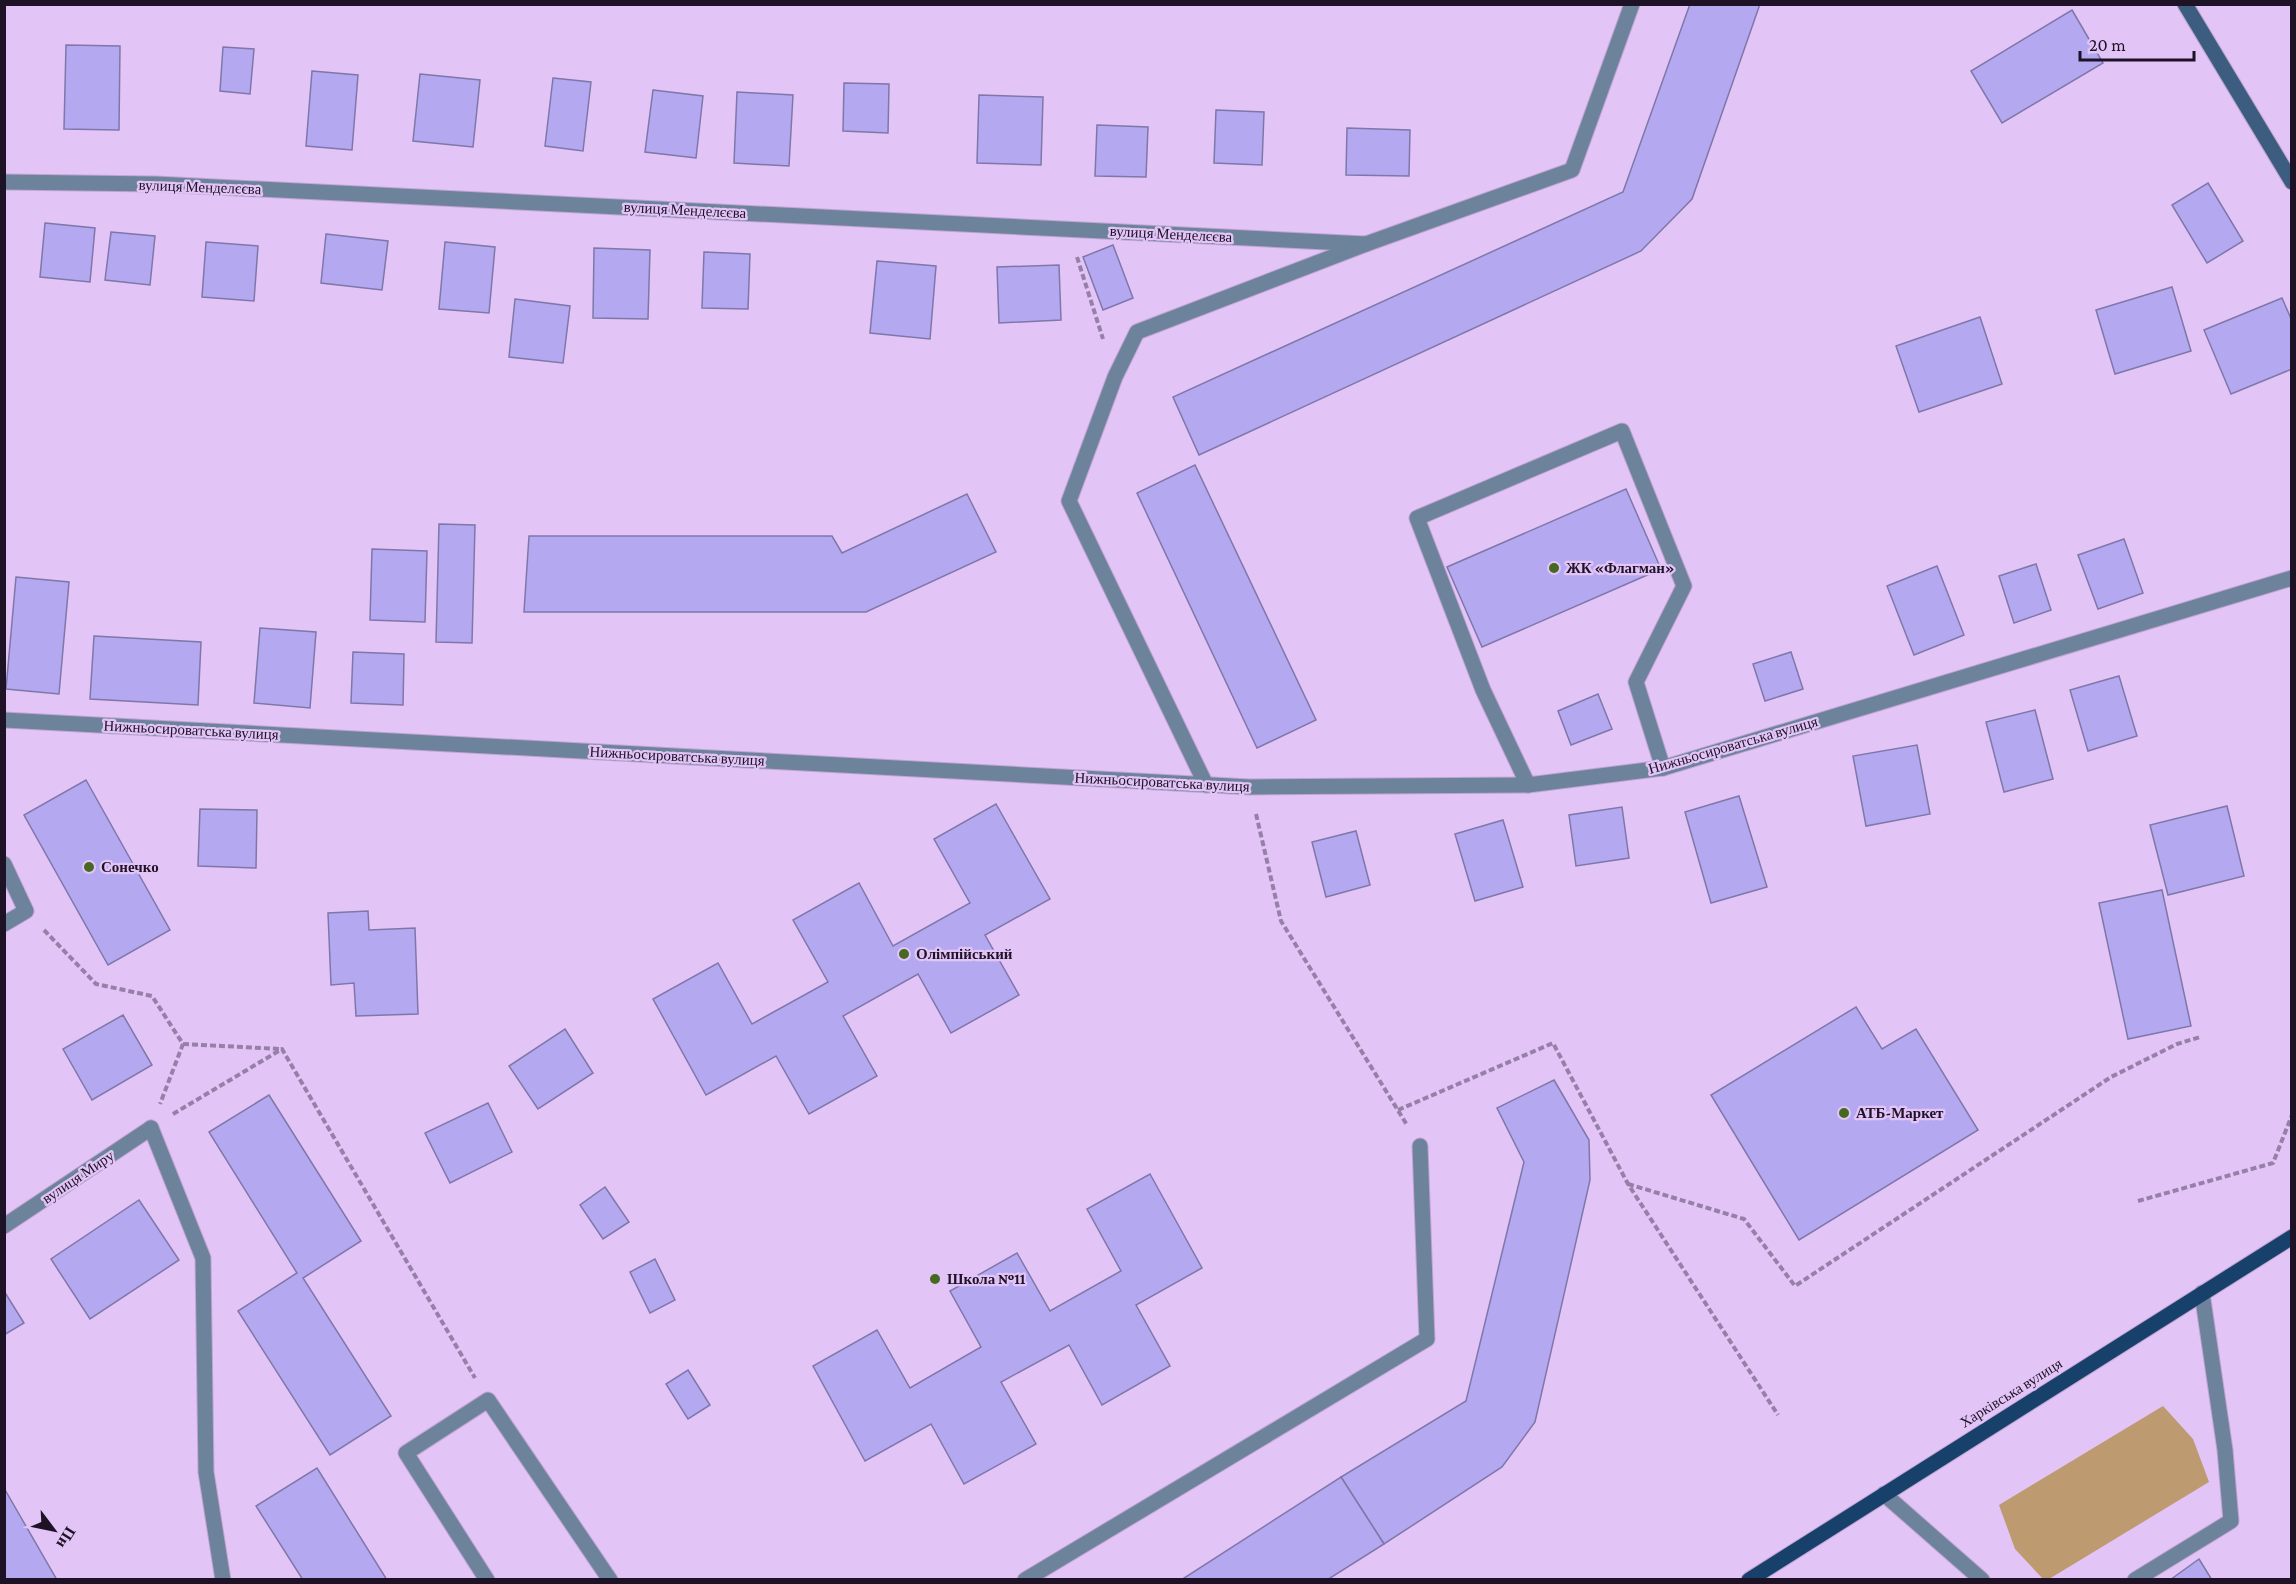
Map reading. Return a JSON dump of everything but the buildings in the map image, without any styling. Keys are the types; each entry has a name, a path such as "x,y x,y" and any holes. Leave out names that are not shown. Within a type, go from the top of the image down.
{"main road":[{"path":"2185,4 2292,182"},
{"name":"Харківська вулиця","path":"1749,1580 2292,1237"}],"street":[{"path":"1206,785 1069,501 1115,376 1137,332 1366,244 1572,170 1632,4"},
{"name":"вулиця Менделєєва","path":"4,182 156,184 1366,244"},
{"path":"1528,785 1483,690 1418,518 1622,431 1684,586 1636,682 1663,768"},
{"name":"Нижньосироватська вулиця","path":"4,720 1250,787 1528,785 1663,768 2292,578"},
{"path":"4,864 26,912 4,924"},
{"path":"151,1128 203,1258 206,1472 223,1580"},
{"name":"вулиця Миру","path":"4,1226 151,1128"},
{"path":"1025,1580 1427,1339 1420,1146"},
{"path":"2135,1580 2231,1521 2225,1450 2202,1293"},
{"path":"488,1580 406,1453 488,1400 610,1580"},
{"path":"1884,1494 1982,1580"}],"path":[{"path":"1068,229 1115,376"},
{"path":"1250,787 1281,921 1420,1146"},
{"path":"26,912 96,984 152,996 183,1044"},
{"path":"1628,1184 1744,1219 1795,1286 2111,1077 2177,1044 2200,1037"},
{"path":"1398,1110 1553,1043 1628,1184 1778,1416"},
{"path":"183,1044 282,1049"},
{"path":"151,1128 183,1044"},
{"path":"151,1128 282,1049"},
{"path":"282,1049 488,1400"},
{"path":"2138,1201 2273,1163 2292,1115"}],"shaded area":[{"path":"2163,1406 2193,1439 2209,1482 2049,1579 2043,1579 2015,1549 1999,1505"}],"place":[{"name":"ЖК «Флагман»","path":"1554,568"},
{"name":"Сонечко","path":"89,867"},
{"name":"Олімпійський","path":"904,954"},
{"name":"АТБ-Маркет","path":"1844,1113"},
{"name":"Школа №11","path":"935,1279"}]}
